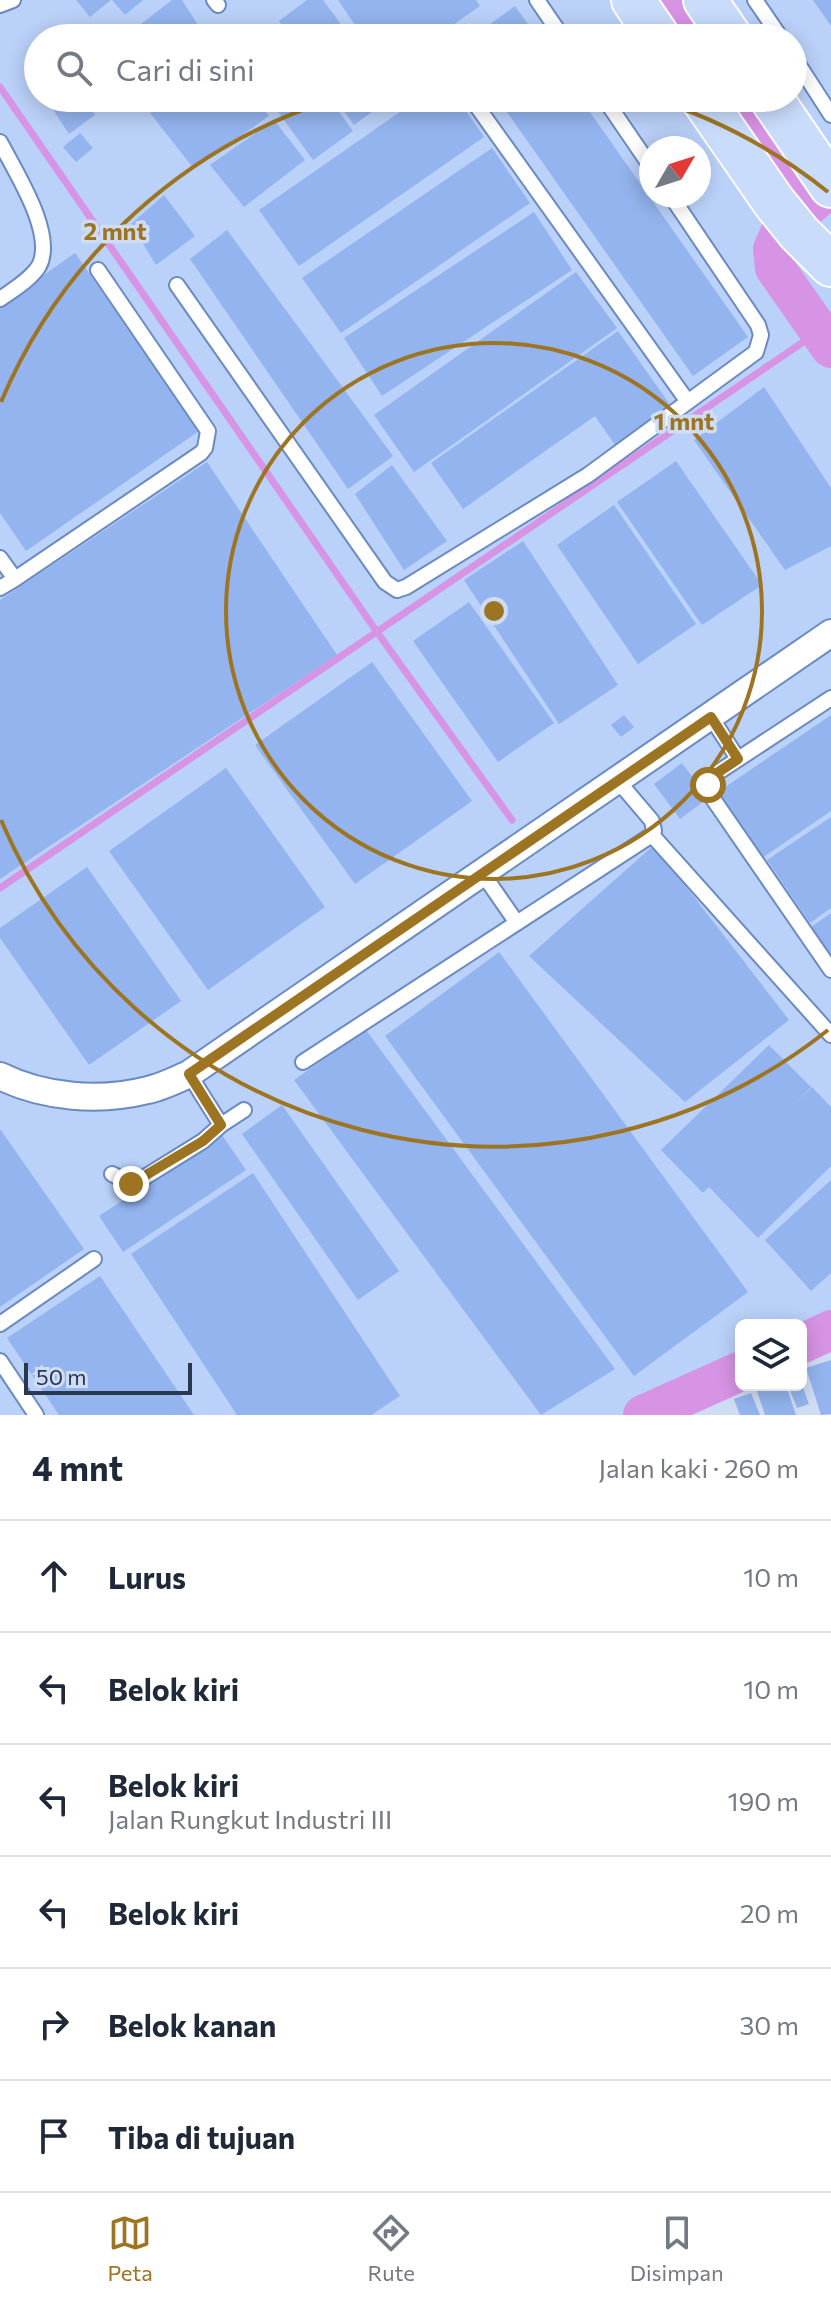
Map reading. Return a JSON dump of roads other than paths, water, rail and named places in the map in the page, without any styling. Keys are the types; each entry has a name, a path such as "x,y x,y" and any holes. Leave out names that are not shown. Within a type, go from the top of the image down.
{"main road":[{"path":"633,0 649,24"},
{"path":"705,0 721,24"},
{"path":"712,112 787,218 830,263"},
{"path":"781,112 831,186"}],"street":[{"path":"0,1076 48,1092 85,1096 124,1095 152,1090 189,1074 831,633"}],"lane":[{"path":"0,5 13,0"},
{"path":"537,0 553,24"},
{"path":"755,0 771,24"},
{"path":"807,81 831,115"},
{"path":"481,112 688,402"},
{"path":"614,112 639,149"},
{"path":"0,142 34,209 45,251 37,269 0,299"},
{"path":"177,285 385,582 394,589 406,587 588,475 756,352 761,335 758,325 679,208"},
{"path":"0,588 201,453 208,440 208,431 98,270"},
{"path":"0,558 15,579"},
{"path":"831,698 714,775 708,785 709,793 831,970"},
{"path":"711,717 738,759"},
{"path":"303,1062 652,835 652,821 618,781"},
{"path":"652,835 831,1035"},
{"path":"483,874 517,923"},
{"path":"189,1074 221,1125"},
{"path":"112,1174 131,1184 137,1182 203,1141 244,1110"},
{"path":"0,1324 94,1259"},
{"path":"0,1361 28,1412"}],"waterway":[{"path":"672,0 688,24"},
{"path":"0,87 377,632 512,820"},
{"path":"755,112 822,194 781,231 773,249 775,268 831,348"},
{"path":"0,888 818,332"},
{"path":"807,1341 831,1330"},
{"path":"643,1415 735,1374"}]}
